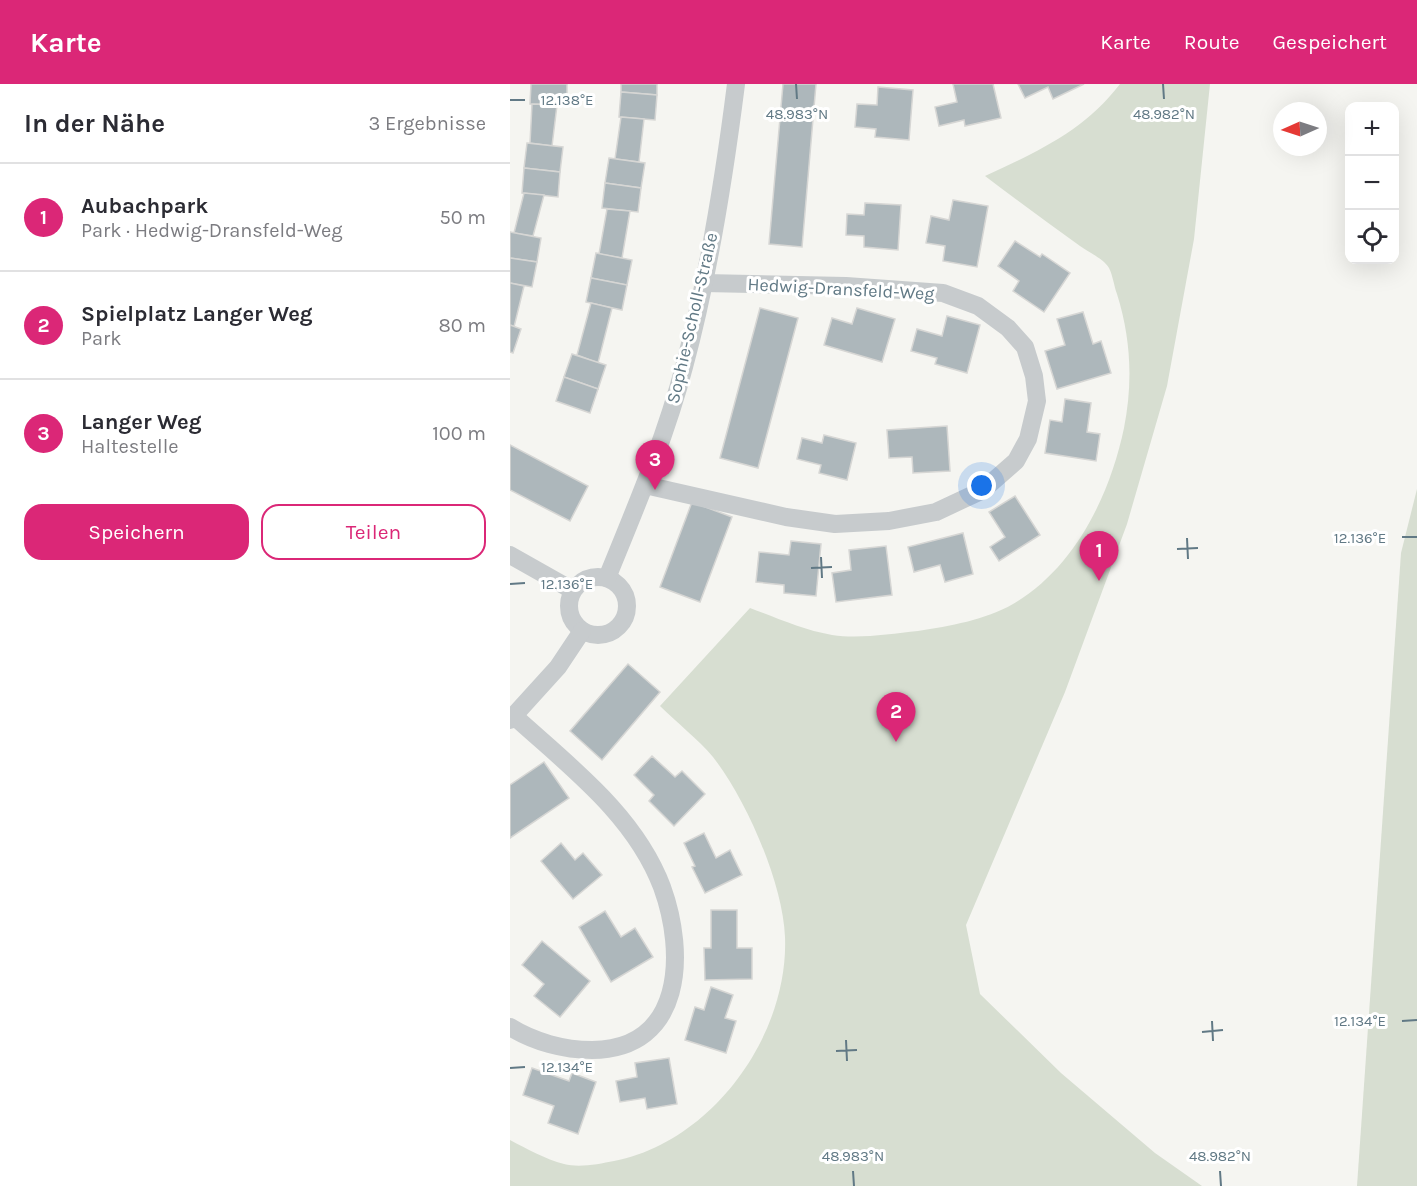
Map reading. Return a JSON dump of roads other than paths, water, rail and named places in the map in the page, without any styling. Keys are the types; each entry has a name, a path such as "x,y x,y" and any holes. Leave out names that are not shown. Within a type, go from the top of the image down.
{"street":[{"name":"Sophie-Scholl-Straße","path":"607,578 645,485 684,369 704,283 726,160 736,84"},
{"name":"Hedwig-Dransfeld-Weg","path":"645,485 786,517 835,524 889,521 936,512 983,490 1016,461 1028,440 1037,401 1034,376 1025,347 1008,328 978,306 943,293 846,286 704,283"},
{"path":"510,555 572,590"},
{"path":"597,576 607,578 622,589 626,597 626,616 615,630 607,634 599,636 582,631 570,617 568,608 572,590 588,578 597,576"},
{"path":"510,1027 543,1042 573,1050 604,1050 625,1044 647,1032 662,1014 671,995 675,975 670,914 662,886 632,831 587,783 512,718 558,667 582,631"}],"place":[{"name":"Langer Weg","path":"655,490"},
{"name":"Aubachpark","path":"1099,581"},
{"name":"Spielplatz Langer Weg","path":"896,742"}]}
